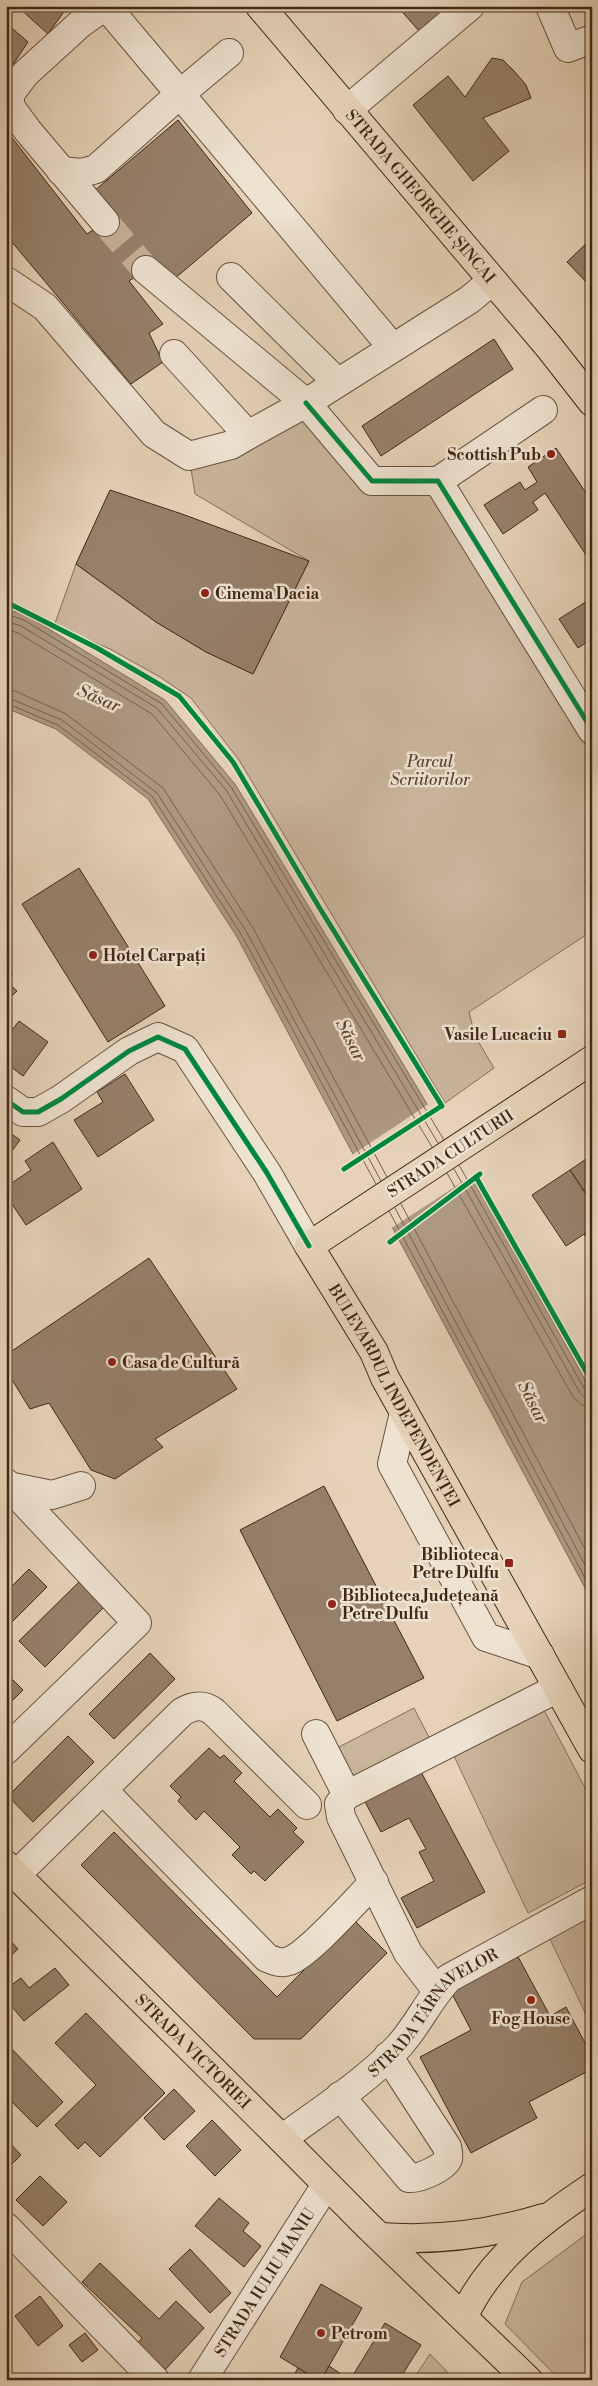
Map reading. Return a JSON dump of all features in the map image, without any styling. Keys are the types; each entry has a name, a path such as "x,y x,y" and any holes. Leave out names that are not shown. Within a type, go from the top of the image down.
{"main road":[{"name":"STRADA GHEORGHE ȘINCAI","path":"260,6 492,281 588,390"},
{"name":"STRADA CULTURII","path":"309,1246 592,1060"},
{"name":"BULEVARDUL INDEPENDENȚEI","path":"309,1246 374,1352 385,1378 404,1413 592,1749"},
{"name":"STRADA VICTORIEI","path":"11,1870 326,2185 464,2316 528,2380"},
{"path":"464,2316 482,2281 547,2217 592,2187"},
{"path":"380,2237 418,2240 457,2238 500,2230 547,2217"}],"street":[{"path":"105,222 61,171 12,109 10,94 25,74 50,50 81,23 106,6 392,347"},
{"path":"347,110 470,6"},
{"path":"550,6 568,48 592,39"},
{"path":"61,171 82,173 96,169 228,53"},
{"path":"146,270 306,403 372,481 438,481 542,410"},
{"path":"231,277 337,382"},
{"path":"6,280 45,306 154,434 189,456 231,445 306,403 469,300 492,281"},
{"path":"174,354 248,435"},
{"path":"438,481 592,730"},
{"name":"BULEVARDUL INDEPENDENȚEI","path":"6,1100 23,1112 38,1112 61,1099 129,1051 158,1037 184,1049 267,1173 309,1246"},
{"path":"404,1413 392,1464 486,1637 540,1655"},
{"path":"7,1484 52,1495 81,1486"},
{"path":"6,1750 137,1623 7,1484"},
{"path":"437,1991 408,1953 339,1810 339,1804 347,1795 558,1688"},
{"path":"11,1870 103,1790 182,1712 199,1706 207,1707 214,1712 307,1805"},
{"path":"316,1734 347,1795"},
{"path":"103,1790 267,1958 276,1962 288,1962 303,1953 374,1882"},
{"name":"STRADA TÂRNAVELOR","path":"282,2139 340,2096 388,2056 410,2032 437,1991 449,1978 592,1900"},
{"path":"340,2096 409,2178 421,2177 445,2163 448,2158 447,2147 388,2056"},
{"name":"STRADA IULIU MANIU","path":"202,2380 326,2185"},
{"path":"6,2227 155,2380"}],"green space":[{"name":"Parcul Scriitorilor","path":"306,403 372,481 438,481 592,730 592,874 585,880 592,893 592,931 469,1012 475,1036 494,1068 445,1103 239,760 191,698 160,677 110,649 54,626 76,564 156,622 206,652 253,674 309,561 195,494 189,456"},
{"path":"414,1708 432,1743 353,1784 335,1749"},
{"path":"544,1710 592,1801 592,1879 528,1913 453,1754"},
{"path":"592,1914 592,2027 548,1935"},
{"path":"592,2230 592,2380 560,2380 505,2324 522,2282"},
{"path":"430,2354 455,2380 413,2380"}],"water":[{"name":"Săsar","path":"6,609 26,615 165,700 235,784 490,1209 592,1392 592,1601 237,937 148,799 56,729 6,708"}],"pier":[{"path":"430,1103 473,1175 390,1229 352,1155"}],"building":[{"path":"17,6 68,6 48,34"},
{"path":"397,6 466,6 427,40"},
{"path":"6,23 28,42 6,75"},
{"path":"492,58 503,60 515,72 526,85 531,98 483,118 509,151 473,181 413,105 448,76 465,97"},
{"path":"178,120 252,213 173,280 146,270 129,281 163,324 149,333 163,362 131,384 6,235 6,130 87,234 111,218 93,192"},
{"path":"592,238 592,288 567,262"},
{"path":"494,339 513,369 381,456 362,426"},
{"path":"556,448 592,502 592,564 545,493 533,502 538,510 503,534 484,505 520,482 525,490 537,482 528,467"},
{"name":"Cinema Dacia","path":"110,490 182,514 309,561 253,674 206,652 156,622 76,564"},
{"path":"592,598 592,639 578,648 559,619"},
{"name":"Hotel Carpați","path":"79,868 165,1006 108,1042 22,904"},
{"path":"6,968 13,974 6,981"},
{"path":"6,981 17,991 9,999 6,995"},
{"path":"19,1021 48,1042 23,1076 6,1063 6,1038"},
{"path":"125,1074 154,1120 98,1157 74,1120 103,1102 97,1092"},
{"path":"6,1130 20,1140 6,1159"},
{"path":"53,1142 82,1189 26,1225 6,1195 6,1187 31,1170 25,1161"},
{"path":"592,1155 592,1203 570,1170"},
{"path":"570,1170 592,1203 592,1229 566,1246 532,1195"},
{"path":"592,1229 592,1245 584,1234"},
{"name":"Casa de Cultură","path":"149,1258 237,1389 155,1439 163,1447 115,1479 91,1470 49,1403 30,1409 6,1370 6,1355"},
{"name":"Biblioteca Județeană Petre Dulfu","path":"324,1486 424,1678 337,1721 240,1530"},
{"path":"29,1569 47,1587 6,1628 6,1592"},
{"path":"80,1581 105,1606 45,1667 19,1641"},
{"path":"150,1653 175,1679 114,1739 89,1714"},
{"path":"6,1673 23,1690 6,1707"},
{"path":"68,1736 94,1762 33,1822 8,1796"},
{"path":"209,1748 220,1758 224,1755 242,1773 234,1781 270,1817 278,1809 297,1828 293,1832 304,1842 265,1881 254,1871 251,1874 232,1855 240,1847 204,1811 196,1820 178,1801 181,1797 170,1786"},
{"path":"419,1768 485,1892 417,1928 401,1898 434,1881 419,1852 426,1849 409,1818 381,1832 363,1798"},
{"path":"114,1832 277,1997 354,1920 387,1953 301,2039 254,2039 81,1865"},
{"path":"6,1936 18,1949 6,1960"},
{"path":"516,1953 550,2016 566,2007 592,2056 592,2069 529,2102 537,2118 471,2153 420,2057 471,2030 449,1988"},
{"path":"55,1968 69,1985 24,2021 6,2000 6,1989 21,1978 29,1988"},
{"path":"86,2013 165,2093 100,2157 85,2142 78,2149 55,2125 96,2085 55,2043"},
{"path":"7,2044 63,2102 37,2127 6,2096"},
{"path":"174,2089 195,2111 164,2140 144,2118"},
{"path":"212,2120 241,2150 215,2176 186,2146"},
{"path":"6,2139 21,2155 6,2170"},
{"path":"40,2176 67,2202 43,2226 16,2200"},
{"path":"219,2198 249,2223 243,2231 261,2246 244,2267 195,2226"},
{"path":"190,2249 231,2293 210,2313 169,2269"},
{"path":"100,2263 159,2319 176,2301 204,2328 164,2371 136,2345 142,2338 82,2282"},
{"name":"Petrom","path":"321,2284 362,2308 321,2380 318,2380 280,2357"},
{"path":"40,2296 63,2326 38,2346 15,2316"},
{"path":"385,2323 421,2345 399,2380 350,2380"},
{"path":"85,2333 98,2350 82,2362 69,2345"},
{"path":"329,2366 350,2380 321,2380"},
{"path":"298,2368 318,2380 291,2380"}],"tunnel":[{"path":"105,222 146,270"}],"cycle path":[{"path":"306,403 372,481 438,481 592,730"},
{"path":"6,602 97,648 179,696 233,762 319,907 442,1106"},
{"path":"6,1100 23,1112 38,1112 61,1099 129,1051 158,1037 185,1049 267,1173 309,1246"},
{"path":"344,1169 440,1107"},
{"path":"390,1242 480,1174"},
{"path":"476,1177 592,1382"}],"place":[{"name":"Scottish Pub","path":"551,454"},
{"name":"Cinema Dacia","path":"205,593"},
{"name":"Hotel Carpați","path":"93,955"},
{"name":"Vasile Lucaciu","path":"562,1034"},
{"name":"Casa de Cultură","path":"112,1362"},
{"name":"Biblioteca Petre Dulfu","path":"509,1563"},
{"name":"Biblioteca Județeană Petre Dulfu","path":"332,1604"},
{"name":"Fog House","path":"531,2000"},
{"name":"Petrom","path":"321,2333"}]}
